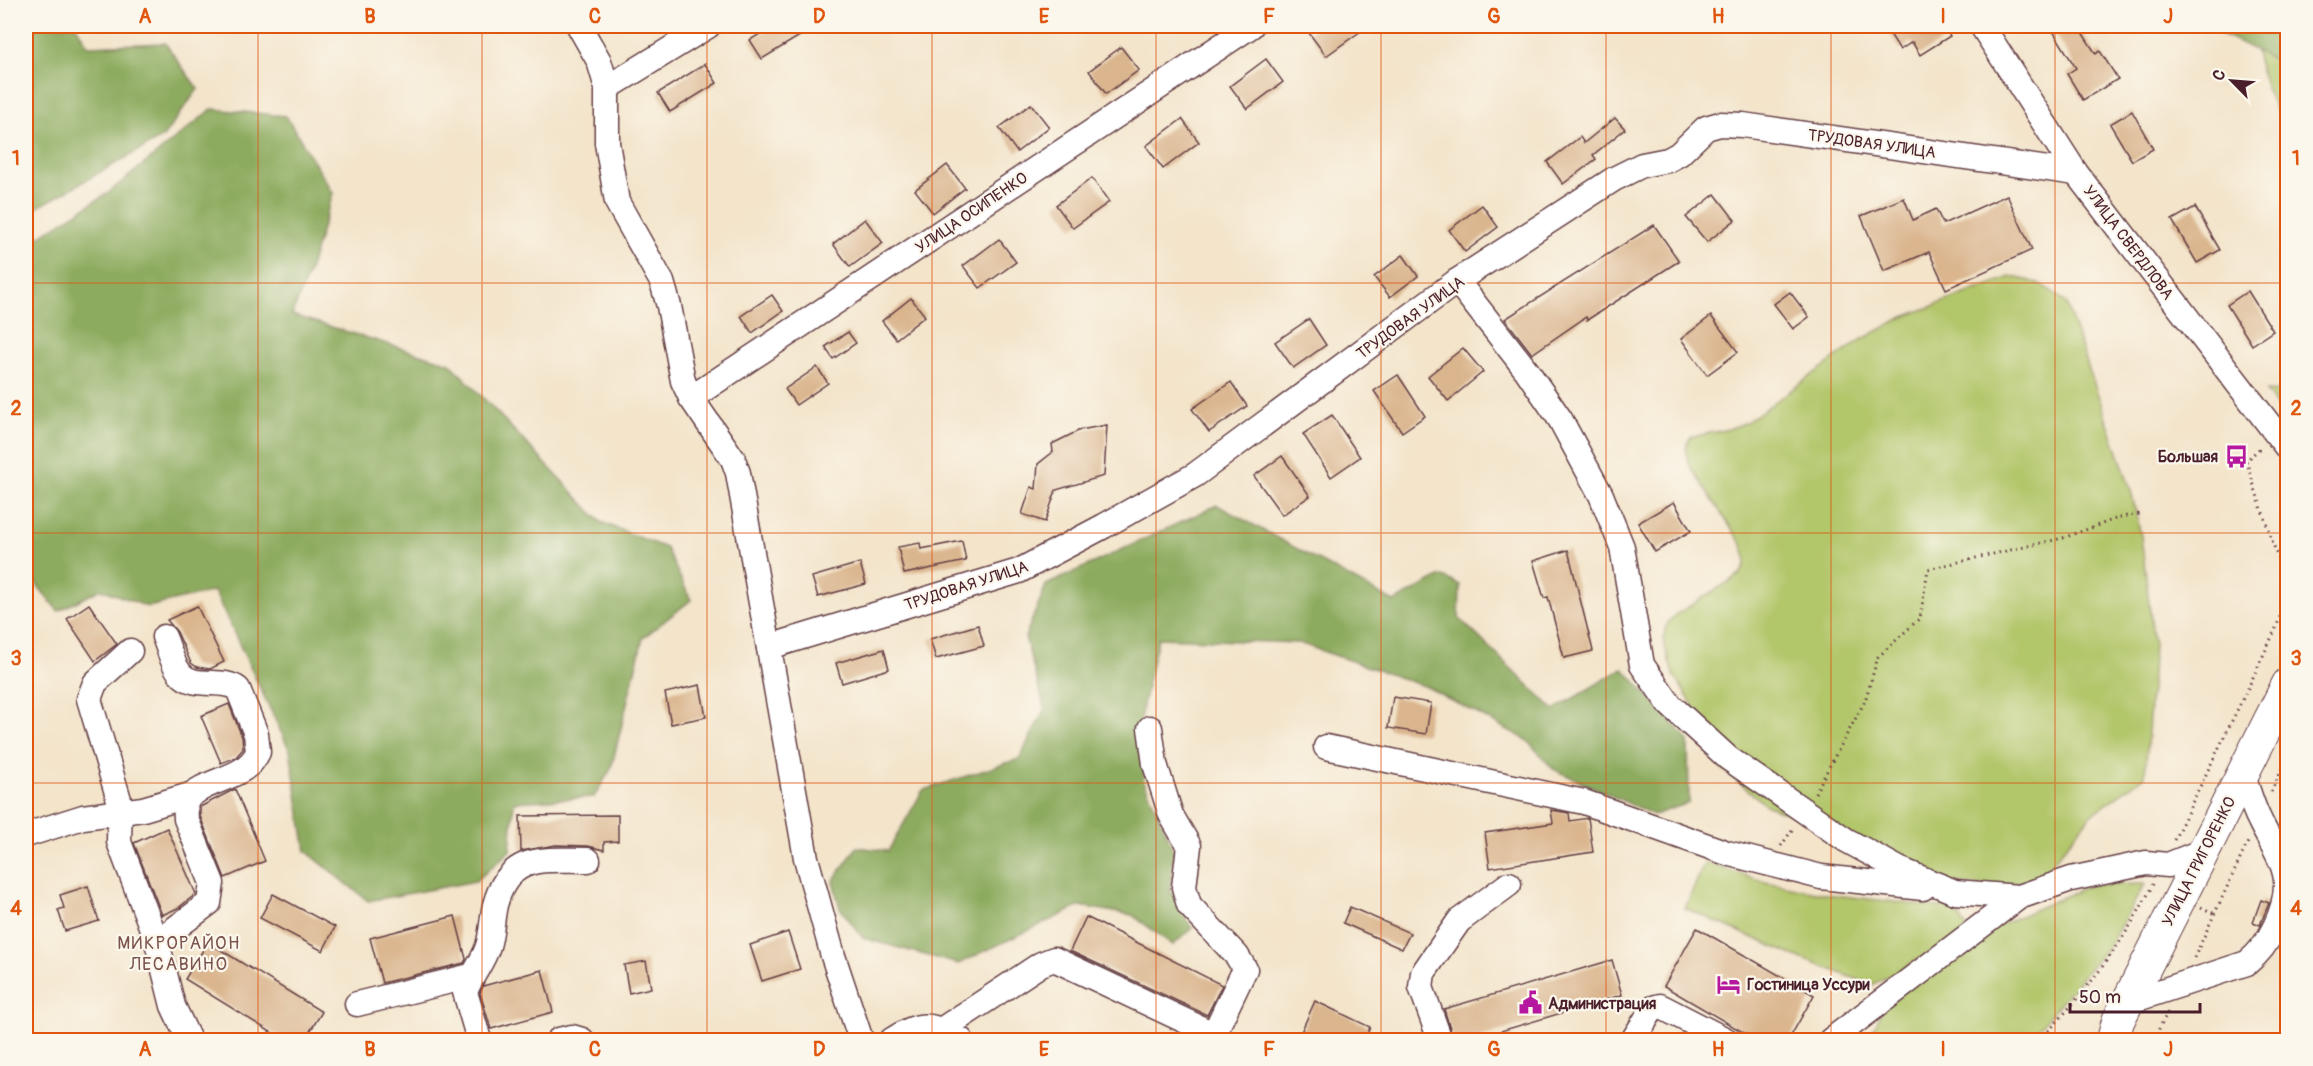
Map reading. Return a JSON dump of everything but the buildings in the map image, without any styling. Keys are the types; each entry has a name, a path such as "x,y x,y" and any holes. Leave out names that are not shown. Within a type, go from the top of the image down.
{"main road":[{"name":"УЛИЦА ГРИГОРЕНКО","path":"2119,1017 2288,684"}],"street":[{"path":"579,26 599,61 607,88 607,142 617,202 662,282 669,306 683,381 691,399 733,459 806,858 833,956 861,1041"},
{"path":"607,88 708,26"},
{"name":"УЛИЦА ОСИПЕНКО","path":"691,399 1251,26"},
{"name":"УЛИЦА СВЕРДЛОВА","path":"1983,26 2076,173 2282,442"},
{"name":"ТРУДОВАЯ УЛИЦА","path":"769,647 1028,566 1196,475 1457,281 1614,179 1642,165 1668,160 1679,154 1706,128 1720,124 1743,125 2076,173"},
{"path":"1457,281 1554,410 1601,495 1622,547 1642,665 1670,705 1728,758 1846,840 1899,869 1955,892"},
{"path":"26,835 83,817 143,809 190,795 247,768 258,752 256,734 238,689 232,685 192,681 180,674 164,638"},
{"path":"130,651 95,683 89,699 120,803 119,842 157,942 173,1006 189,1041"},
{"path":"892,1041 914,1026 951,1035 1041,964 1054,959 1212,1037 1229,1007 1245,969 1237,956 1189,905 1184,887 1189,846 1171,815 1158,774 1150,728"},
{"path":"1326,747 1584,802 1727,854 1821,877 2019,897"},
{"path":"2119,1017 2183,982 2233,970 2247,963 2260,953 2269,937 2284,899 2286,879 2259,819 2242,772"},
{"path":"157,942 209,903 212,892 212,883 186,819 185,801 190,795"},
{"path":"1831,1041 2019,897 2071,879 2146,863 2168,865 2203,851"},
{"path":"479,1041 465,992 471,976 488,947 495,904 505,878 518,866 547,860 588,860"},
{"path":"1440,1041 1421,987 1423,973 1459,921 1509,884"},
{"path":"357,1004 471,976"},
{"path":"1633,1041 1653,1008 1660,1006 1726,1041"},
{"path":"559,1041 572,1037 582,1041"}],"path":[{"path":"2040,1041 2071,1008 2125,937 2163,865 2277,626 2284,604 2283,574 2246,460 2282,442"},
{"path":"1768,864 1805,812 1864,701 1878,657 1920,618 1928,569 2063,538 2121,517 2140,514"},
{"path":"2153,1041 2288,757"}],"green space":[{"path":"26,26 76,26 88,46 165,43 198,89 163,137 26,214"},
{"path":"2209,26 2287,26 2287,66 2212,29"},
{"path":"2249,26 2287,26 2287,135 2265,86"},
{"path":"212,109 286,116 333,193 309,271 292,315 450,363 601,522 666,548 691,600 643,638 611,769 594,797 514,802 510,851 476,881 368,901 306,851 290,751 214,591 148,607 101,589 58,611 26,571 26,245 108,193"},
{"path":"2010,277 2040,285 2066,303 2131,490 2141,536 2154,645 2145,776 2091,815 2040,878 1997,887 1910,880 1802,818 1767,806 1722,768 1710,732 1673,674 1663,640 1666,626 1675,615 1740,575 1746,559 1741,543 1690,466 1686,448 1691,437 1729,429 1748,421 1861,340 1901,318"},
{"path":"2266,391 2287,392 2287,419"},
{"path":"1217,505 1394,602 1441,576 1460,585 1459,618 1554,710 1623,668 1688,740 1689,803 1654,815 1553,769 1527,740 1427,687 1299,643 1158,638 1141,714 1144,781 1174,851 1170,889 1192,928 1173,945 1132,915 1080,906 958,964 863,938 840,908 833,881 857,847 888,851 923,790 1019,759 1045,709 1025,637 1046,585"},
{"path":"1705,862 1765,882 1826,894 1955,909 1969,932 1872,985 1795,956 1685,908"},
{"path":"2145,884 2110,944 2029,1040 1868,1040 1885,1005 1998,926 2090,885"}],"place":[{"name":"Большая","path":"2236,456"},
{"name":"Гостиница Уссури","path":"1729,984"},
{"name":"Администрация","path":"1530,1003"}],"district":[{"name":"МИКРОРАЙОН ЛЕСАВИНО","path":"179,953"}]}
